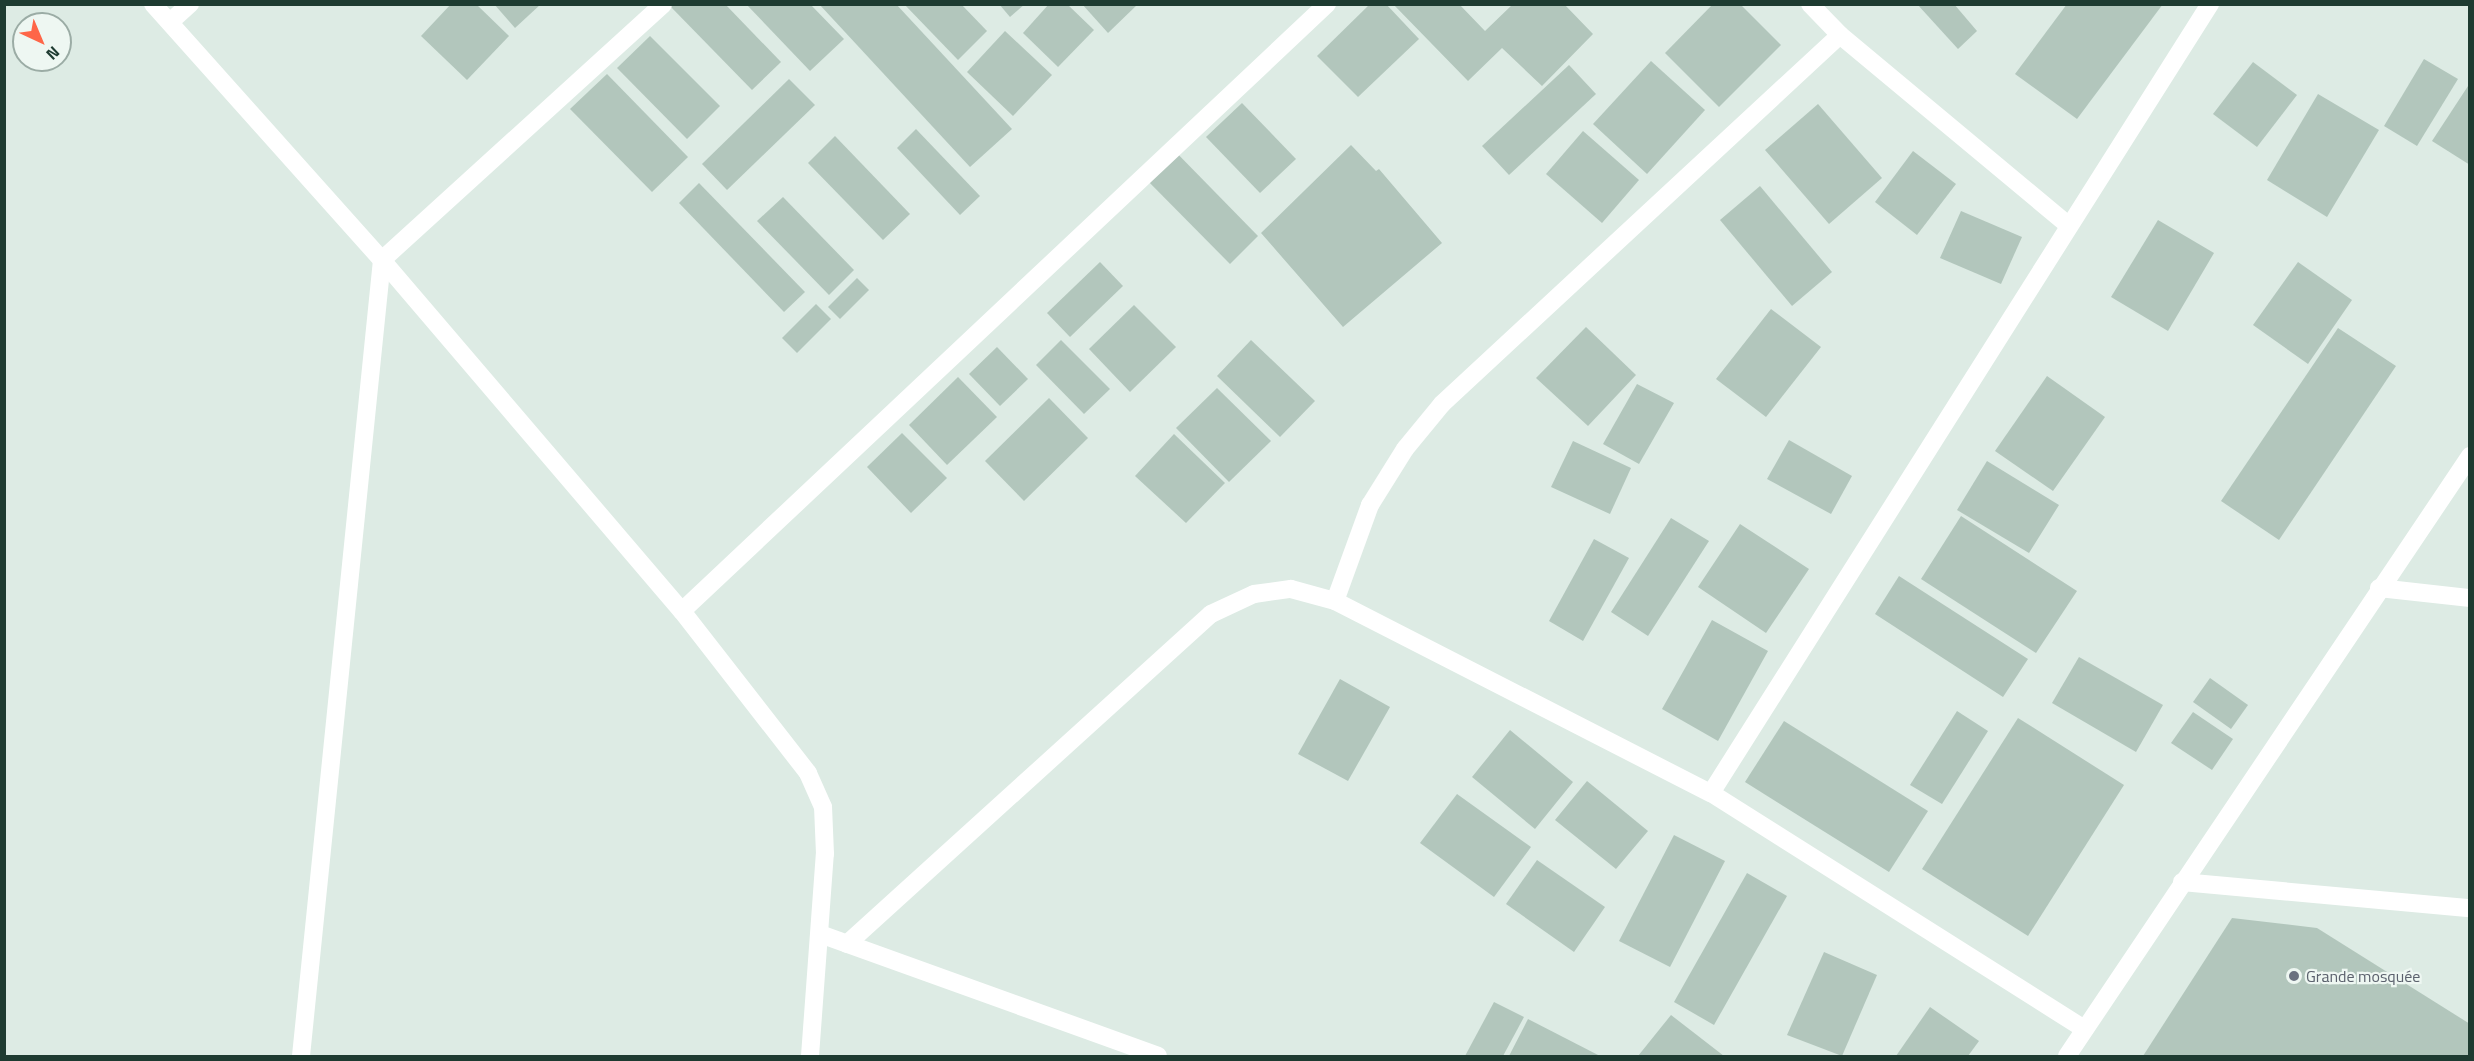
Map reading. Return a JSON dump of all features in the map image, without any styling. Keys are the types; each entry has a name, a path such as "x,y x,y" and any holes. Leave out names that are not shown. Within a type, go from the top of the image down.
{"street":[{"path":"153,4 382,260 682,611 808,773 823,807 820,934 810,1056"},
{"path":"170,22 190,4"},
{"path":"301,1056 382,260 663,4"},
{"path":"682,611 1327,4"},
{"path":"1810,4 1840,34 2068,225"},
{"path":"1711,793 2068,225 2210,4"},
{"path":"1335,601 1370,505 1405,449 1442,404 1840,34"},
{"path":"2067,1056 2469,456"},
{"path":"2379,588 2469,598"},
{"path":"847,944 1211,614 1254,594 1291,589 1335,601 1711,793 2085,1029"},
{"path":"2182,882 2469,908"},
{"path":"820,934 1158,1056"}],"building":[{"path":"451,4 476,4 509,36 467,80 421,36"},
{"path":"494,4 541,4 515,28"},
{"path":"725,4 781,62 752,90 670,6"},
{"path":"746,4 810,4 844,39 810,71"},
{"path":"819,4 896,4 1012,129 970,167"},
{"path":"904,4 961,4 987,31 958,60"},
{"path":"999,4 1025,4 1010,17"},
{"path":"1049,4 1067,4 1094,30 1058,67 1023,33"},
{"path":"1082,4 1138,4 1108,33"},
{"path":"1370,4 1386,4 1419,39 1358,97 1317,56"},
{"path":"1393,4 1459,4 1485,31 1513,4 1564,4 1593,34 1542,86 1502,48 1468,81"},
{"path":"1713,4 1740,4 1781,45 1719,107 1665,53"},
{"path":"1917,4 1954,4 1977,31 1958,49"},
{"path":"2067,4 2163,4 2077,119 2015,74"},
{"path":"1005,31 1052,75 1013,116 967,72"},
{"path":"650,36 720,106 687,139 617,68"},
{"path":"2424,59 2458,79 2417,146 2384,126"},
{"path":"1651,61 1705,110 1647,174 1593,124"},
{"path":"2253,62 2297,95 2257,147 2213,114"},
{"path":"1569,65 1596,94 1509,175 1482,146"},
{"path":"607,74 688,157 652,192 570,109"},
{"path":"789,79 815,105 727,190 702,164"},
{"path":"2470,83 2470,165 2432,141"},
{"path":"2318,94 2379,130 2327,217 2267,180"},
{"path":"1242,103 1296,159 1260,193 1206,137"},
{"path":"1818,104 1882,178 1829,224 1765,150"},
{"path":"916,129 980,196 960,215 897,148"},
{"path":"1583,131 1639,180 1602,223 1546,174"},
{"path":"835,136 910,214 883,240 808,163"},
{"path":"1167,143 1258,236 1230,264 1138,171"},
{"path":"1351,145 1376,171 1379,169 1442,243 1343,327 1261,233"},
{"path":"1913,151 1956,184 1917,235 1875,202"},
{"path":"699,183 805,292 784,312 679,203"},
{"path":"1760,186 1832,272 1792,306 1720,220"},
{"path":"783,197 854,270 829,295 757,221"},
{"path":"1961,211 2022,237 2001,284 1940,258"},
{"path":"2158,220 2214,253 2168,331 2111,297"},
{"path":"1100,262 1123,286 1070,337 1047,313"},
{"path":"2298,262 2352,300 2308,364 2253,325"},
{"path":"857,278 869,290 840,319 828,307"},
{"path":"816,304 831,319 797,353 782,338"},
{"path":"1134,305 1176,347 1130,392 1089,349"},
{"path":"1771,309 1821,347 1766,417 1716,379"},
{"path":"1586,327 1636,375 1588,426 1536,378"},
{"path":"2338,328 2396,366 2279,540 2221,501"},
{"path":"1061,340 1110,389 1084,414 1036,365"},
{"path":"1251,340 1315,401 1280,437 1217,376"},
{"path":"997,347 1028,379 1000,406 969,374"},
{"path":"2047,376 2105,417 2053,491 1995,451"},
{"path":"958,377 997,417 947,465 909,425"},
{"path":"1637,384 1674,403 1639,464 1603,444"},
{"path":"1217,388 1271,441 1229,482 1176,428"},
{"path":"1049,398 1088,438 1024,501 985,461"},
{"path":"902,433 947,478 911,513 867,467"},
{"path":"1174,434 1225,483 1186,523 1135,476"},
{"path":"1789,440 1852,476 1831,514 1767,479"},
{"path":"1573,441 1631,468 1610,514 1551,487"},
{"path":"1987,461 2059,505 2029,553 1957,510"},
{"path":"1961,516 2077,591 2036,653 1921,579"},
{"path":"1671,518 1709,541 1648,636 1611,612"},
{"path":"1740,524 1809,569 1766,633 1698,587"},
{"path":"1594,539 1629,558 1583,641 1549,621"},
{"path":"1899,576 2028,659 2003,697 1875,614"},
{"path":"1712,620 1768,651 1718,741 1662,709"},
{"path":"2079,657 2163,705 2136,752 2052,703"},
{"path":"2210,678 2248,705 2231,729 2193,702"},
{"path":"1340,679 1390,707 1348,781 1298,754"},
{"path":"1957,711 1988,731 1942,804 1910,785"},
{"path":"2193,712 2233,739 2212,770 2171,743"},
{"path":"2018,718 2124,785 2028,936 1922,869"},
{"path":"1784,721 1928,811 1889,872 1745,782"},
{"path":"1510,730 1573,782 1535,829 1472,777"},
{"path":"1587,781 1648,831 1616,869 1555,820"},
{"path":"1457,794 1531,847 1494,897 1420,843"},
{"path":"1674,835 1725,861 1670,967 1619,941"},
{"path":"1537,860 1605,907 1574,952 1506,904"},
{"path":"1747,873 1787,896 1714,1025 1674,1002"},
{"name":"Grande mosquée","path":"2232,918 2317,928 2470,1024 2470,1056 2143,1056"},
{"path":"1824,952 1877,975 1842,1056 1787,1035"},
{"path":"1494,1002 1524,1017 1503,1056 1465,1056"},
{"path":"1930,1007 1979,1041 1968,1056 1896,1056"},
{"path":"1671,1015 1724,1056 1638,1056"},
{"path":"1528,1019 1600,1056 1509,1056"}],"place":[{"name":"Grande mosquée","path":"2294,976"}]}
